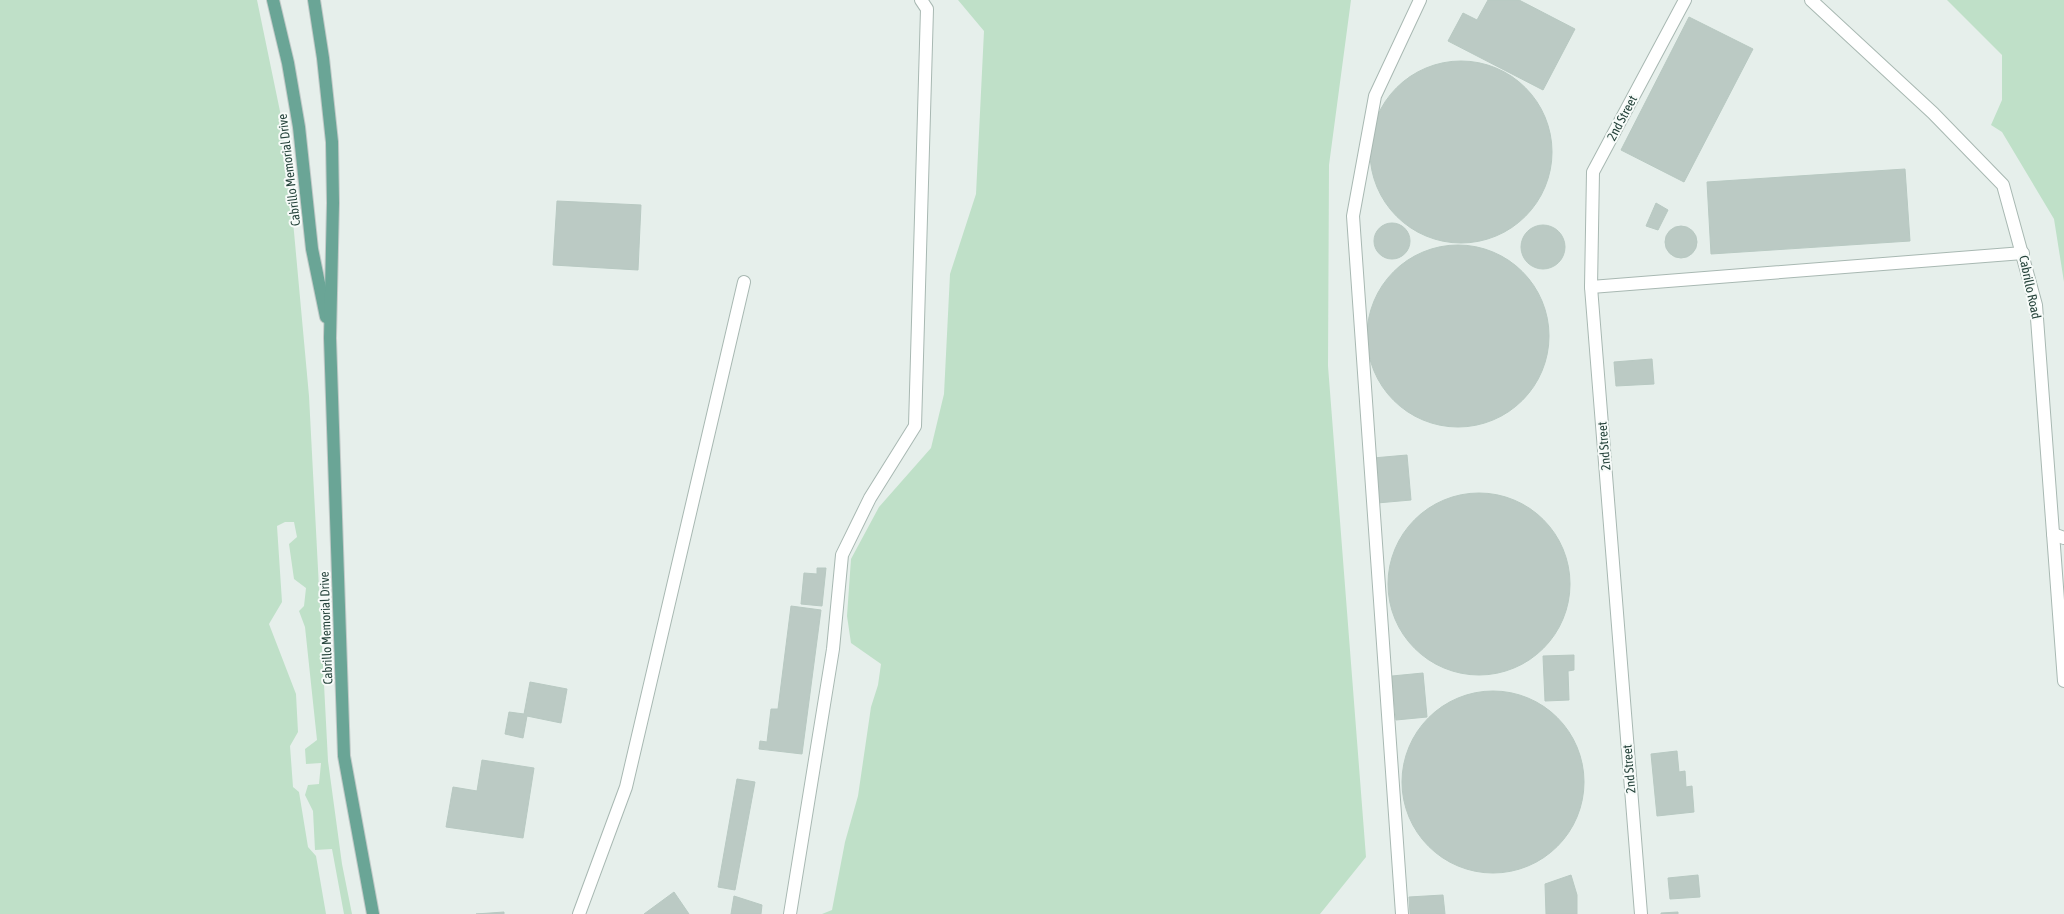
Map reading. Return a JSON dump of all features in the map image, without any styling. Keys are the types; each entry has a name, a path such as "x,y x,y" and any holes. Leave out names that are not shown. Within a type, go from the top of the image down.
{"main road":[{"name":"Cabrillo Memorial Drive","path":"273,0 288,63 299,134 312,249 330,338"},
{"name":"Cabrillo Memorial Drive","path":"314,0 323,58 332,142 333,203 330,338 344,756 373,914"}],"street":[{"path":"790,914 834,649 842,555 870,498 914,426 927,9 920,0"},
{"path":"1402,914 1353,216 1375,96 1420,0"},
{"name":"2nd Street","path":"1641,914 1591,287 1593,172 1685,0"},
{"name":"Cabrillo Road","path":"1811,0 1933,113 2003,185 2023,253 2036,305 2058,536 2064,681"},
{"path":"1591,287 2023,253"},
{"path":"579,914 626,787 744,282"}],"green space":[{"path":"0,0 257,0 282,121 294,232 309,396 328,761 342,864 352,914 344,914 332,849 315,850 313,811 305,795 308,785 319,784 321,763 306,764 305,749 317,740 305,627 299,611 304,606 306,588 294,579 289,544 297,537 294,522 285,522 277,526 282,602 269,624 296,694 298,732 290,746 293,787 299,792 308,847 316,856 326,914 0,914"},
{"path":"958,0 1351,0 1329,165 1328,366 1366,857 1320,914 822,914 832,910 845,842 858,796 871,707 878,685 881,664 851,643 847,616 851,559 879,507 931,448 944,394 950,274 976,194 984,31"},
{"path":"1947,0 2064,0 2064,282 2054,219 2002,132 1991,125 2002,100 2002,55"}],"building":[{"path":"1488,0 1519,0 1575,29 1543,90 1448,41 1463,13 1477,20"},
{"path":"1689,17 1753,49 1684,182 1621,150"},
{"path":"1461,61 1479,63 1496,68 1519,82 1531,94 1545,117 1550,134 1552,152 1550,170 1545,187 1531,210 1519,222 1496,236 1479,241 1461,243 1443,241 1426,236 1403,222 1391,210 1377,187 1372,170 1370,152 1372,134 1377,117 1391,94 1403,82 1426,68 1443,63"},
{"path":"1905,169 1910,241 1711,254 1707,182"},
{"path":"557,201 641,205 638,270 553,265"},
{"path":"1656,203 1668,210 1658,230 1646,226"},
{"path":"1392,223 1405,228 1410,241 1405,254 1392,259 1379,254 1374,241 1379,228"},
{"path":"1539,225 1547,225 1559,231 1565,243 1565,251 1559,263 1547,269 1539,269 1527,263 1521,251 1521,243 1527,231"},
{"path":"1678,226 1684,226 1694,233 1697,242 1696,248 1690,255 1684,258 1678,258 1668,251 1665,245 1665,239 1672,229"},
{"path":"1458,245 1476,247 1493,252 1516,266 1528,278 1542,301 1547,318 1549,336 1547,354 1542,371 1528,394 1516,406 1493,420 1476,425 1458,427 1440,425 1423,420 1400,406 1388,394 1374,371 1369,354 1367,336 1369,318 1374,301 1388,278 1400,266 1423,252 1440,247"},
{"path":"1652,359 1654,384 1616,386 1614,362"},
{"path":"1407,455 1411,500 1377,503 1373,458"},
{"path":"1479,493 1497,495 1514,500 1537,514 1549,526 1563,549 1568,566 1570,584 1568,602 1563,619 1549,642 1537,654 1514,668 1497,673 1479,675 1461,673 1444,668 1421,654 1409,642 1395,619 1390,602 1388,584 1390,566 1395,549 1409,526 1421,514 1444,500 1461,495"},
{"path":"817,568 826,568 822,606 801,604 804,573 817,574"},
{"path":"791,606 821,610 802,754 759,749 760,741 767,742 771,709 778,709"},
{"path":"1574,655 1574,670 1568,671 1569,700 1545,701 1543,656"},
{"path":"1423,673 1427,717 1396,720 1392,676"},
{"path":"530,682 567,689 561,723 527,716 523,738 505,734 509,712 524,714"},
{"path":"1493,691 1511,693 1528,698 1551,712 1563,724 1577,747 1582,764 1584,782 1582,800 1577,817 1563,840 1551,852 1528,866 1511,871 1493,873 1475,871 1458,866 1435,852 1423,840 1409,817 1404,800 1402,782 1404,764 1409,747 1423,724 1435,712 1458,698 1475,693"},
{"path":"1677,751 1679,772 1685,771 1686,787 1692,786 1694,812 1657,816 1651,754"},
{"path":"482,760 534,768 523,838 446,827 453,787 477,791"},
{"path":"737,779 755,782 735,890 718,887"},
{"path":"1571,875 1577,895 1577,914 1546,914 1545,884"},
{"path":"1698,875 1700,897 1670,899 1668,878"},
{"path":"674,892 689,914 644,914"},
{"path":"1443,895 1445,914 1410,914 1409,897"},
{"path":"734,896 762,905 761,914 731,914"},
{"path":"504,912 504,914 476,914"},
{"path":"1678,912 1678,914 1661,914 1661,913"}]}
